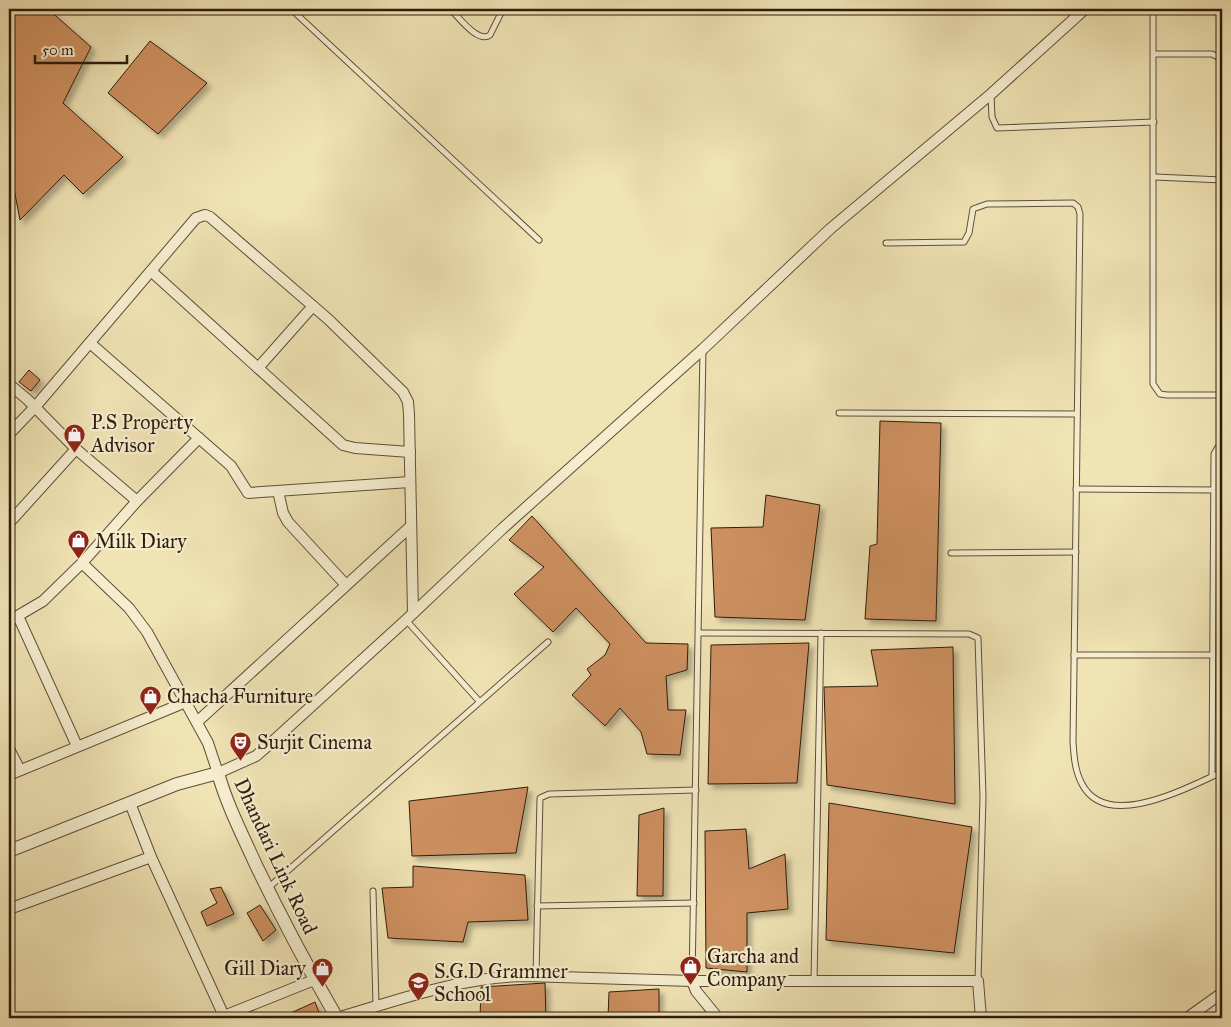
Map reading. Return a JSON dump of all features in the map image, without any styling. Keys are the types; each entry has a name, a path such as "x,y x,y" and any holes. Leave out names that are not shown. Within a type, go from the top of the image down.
{"street":[{"path":"82,563 129,608 147,632 208,743 218,772 256,756 410,617 502,529 704,349 830,229 991,94 1085,9"},
{"path":"9,434 90,344 196,218 205,215 215,220 313,306 403,392 408,402 410,452 410,617"},
{"path":"151,271 343,445 355,448 410,452"},
{"path":"258,368 313,306"},
{"path":"90,344 236,471 245,492 410,482"},
{"path":"9,384 35,407 76,449 137,501"},
{"path":"77,746 14,618 43,601 82,563 137,501 198,438"},
{"path":"9,523 76,449"},
{"path":"278,491 283,513 288,522 346,585"},
{"path":"197,722 411,526"},
{"path":"9,775 186,702"},
{"path":"9,749 20,770"},
{"name":"Dhandari Link Road","path":"9,851 195,778 218,772 228,806 268,889 314,980 337,1018"},
{"path":"130,803 151,857 222,1017 314,980"},
{"path":"9,909 151,857"},
{"path":"337,1018 480,979 536,976 692,981 978,982 981,1018"},
{"path":"692,981 696,991 718,1018"},
{"path":"1187,1018 1222,992"}],"lane":[{"path":"290,9 539,240"},
{"path":"450,9 481,38 487,38 490,35 503,9"},
{"path":"1153,9 1153,384 1160,394 1222,395"},
{"path":"1154,54 1212,54 1222,59"},
{"path":"991,94 992,117 997,128 1154,122"},
{"path":"1154,177 1222,180"},
{"path":"886,242 964,242 969,233 974,209 979,205 1072,203 1078,207 1080,214 1073,742 1075,766 1082,785 1092,797 1107,805 1131,806 1160,798 1222,772"},
{"path":"692,981 704,349"},
{"path":"839,413 1077,414"},
{"path":"1212,776 1214,454 1218,447 1222,447"},
{"path":"1076,489 1214,490"},
{"path":"951,553 1076,552"},
{"path":"410,617 479,701"},
{"path":"699,633 969,634 978,638 983,797 978,982"},
{"path":"814,981 821,633"},
{"path":"268,889 548,642"},
{"path":"1074,655 1212,655"},
{"path":"536,976 539,802 544,796 696,790"},
{"path":"373,892 376,1007"},
{"path":"537,906 694,903"}],"building":[{"path":"9,9 48,9 91,47 63,103 123,157 83,194 64,175 20,220 9,163"},
{"path":"150,41 207,83 158,134 108,93"},
{"path":"29,370 40,380 31,391 19,382"},
{"path":"880,421 941,423 936,621 865,619 870,546 877,544"},
{"path":"766,495 820,505 805,620 715,617 711,528 763,527"},
{"path":"532,516 646,643 688,644 687,670 666,676 668,710 686,710 680,755 647,754 641,732 620,708 605,726 572,695 591,675 587,669 605,655 610,644 576,608 553,632 514,594 544,567 509,540"},
{"path":"809,643 797,783 708,784 711,645"},
{"path":"953,647 955,804 827,785 824,687 878,686 871,650"},
{"path":"528,787 516,853 412,856 409,801"},
{"path":"829,803 972,827 954,953 826,940"},
{"path":"664,808 663,896 637,896 639,815"},
{"path":"746,829 749,869 785,854 788,909 747,913 747,972 706,968 705,831"},
{"path":"413,866 525,875 528,920 468,922 463,942 388,938 382,888 413,887"},
{"path":"221,887 234,914 207,926 201,912 217,903 210,889"},
{"path":"260,905 276,930 263,941 247,913"},
{"path":"545,983 546,1018 480,1018 481,987"},
{"path":"659,989 659,1018 608,1018 609,992"},
{"path":"315,1002 321,1018 286,1018 284,1016"}],"place":[{"name":"P.S Property Advisor","path":"75,453"},
{"name":"Milk Diary","path":"79,560"},
{"name":"Chacha Furniture","path":"151,715"},
{"name":"Surjit Cinema","path":"241,761"},
{"name":"Garcha and Company","path":"691,986"},
{"name":"Gill Diary","path":"322,987"},
{"name":"S.G.D Grammer School","path":"418,1002"}]}
